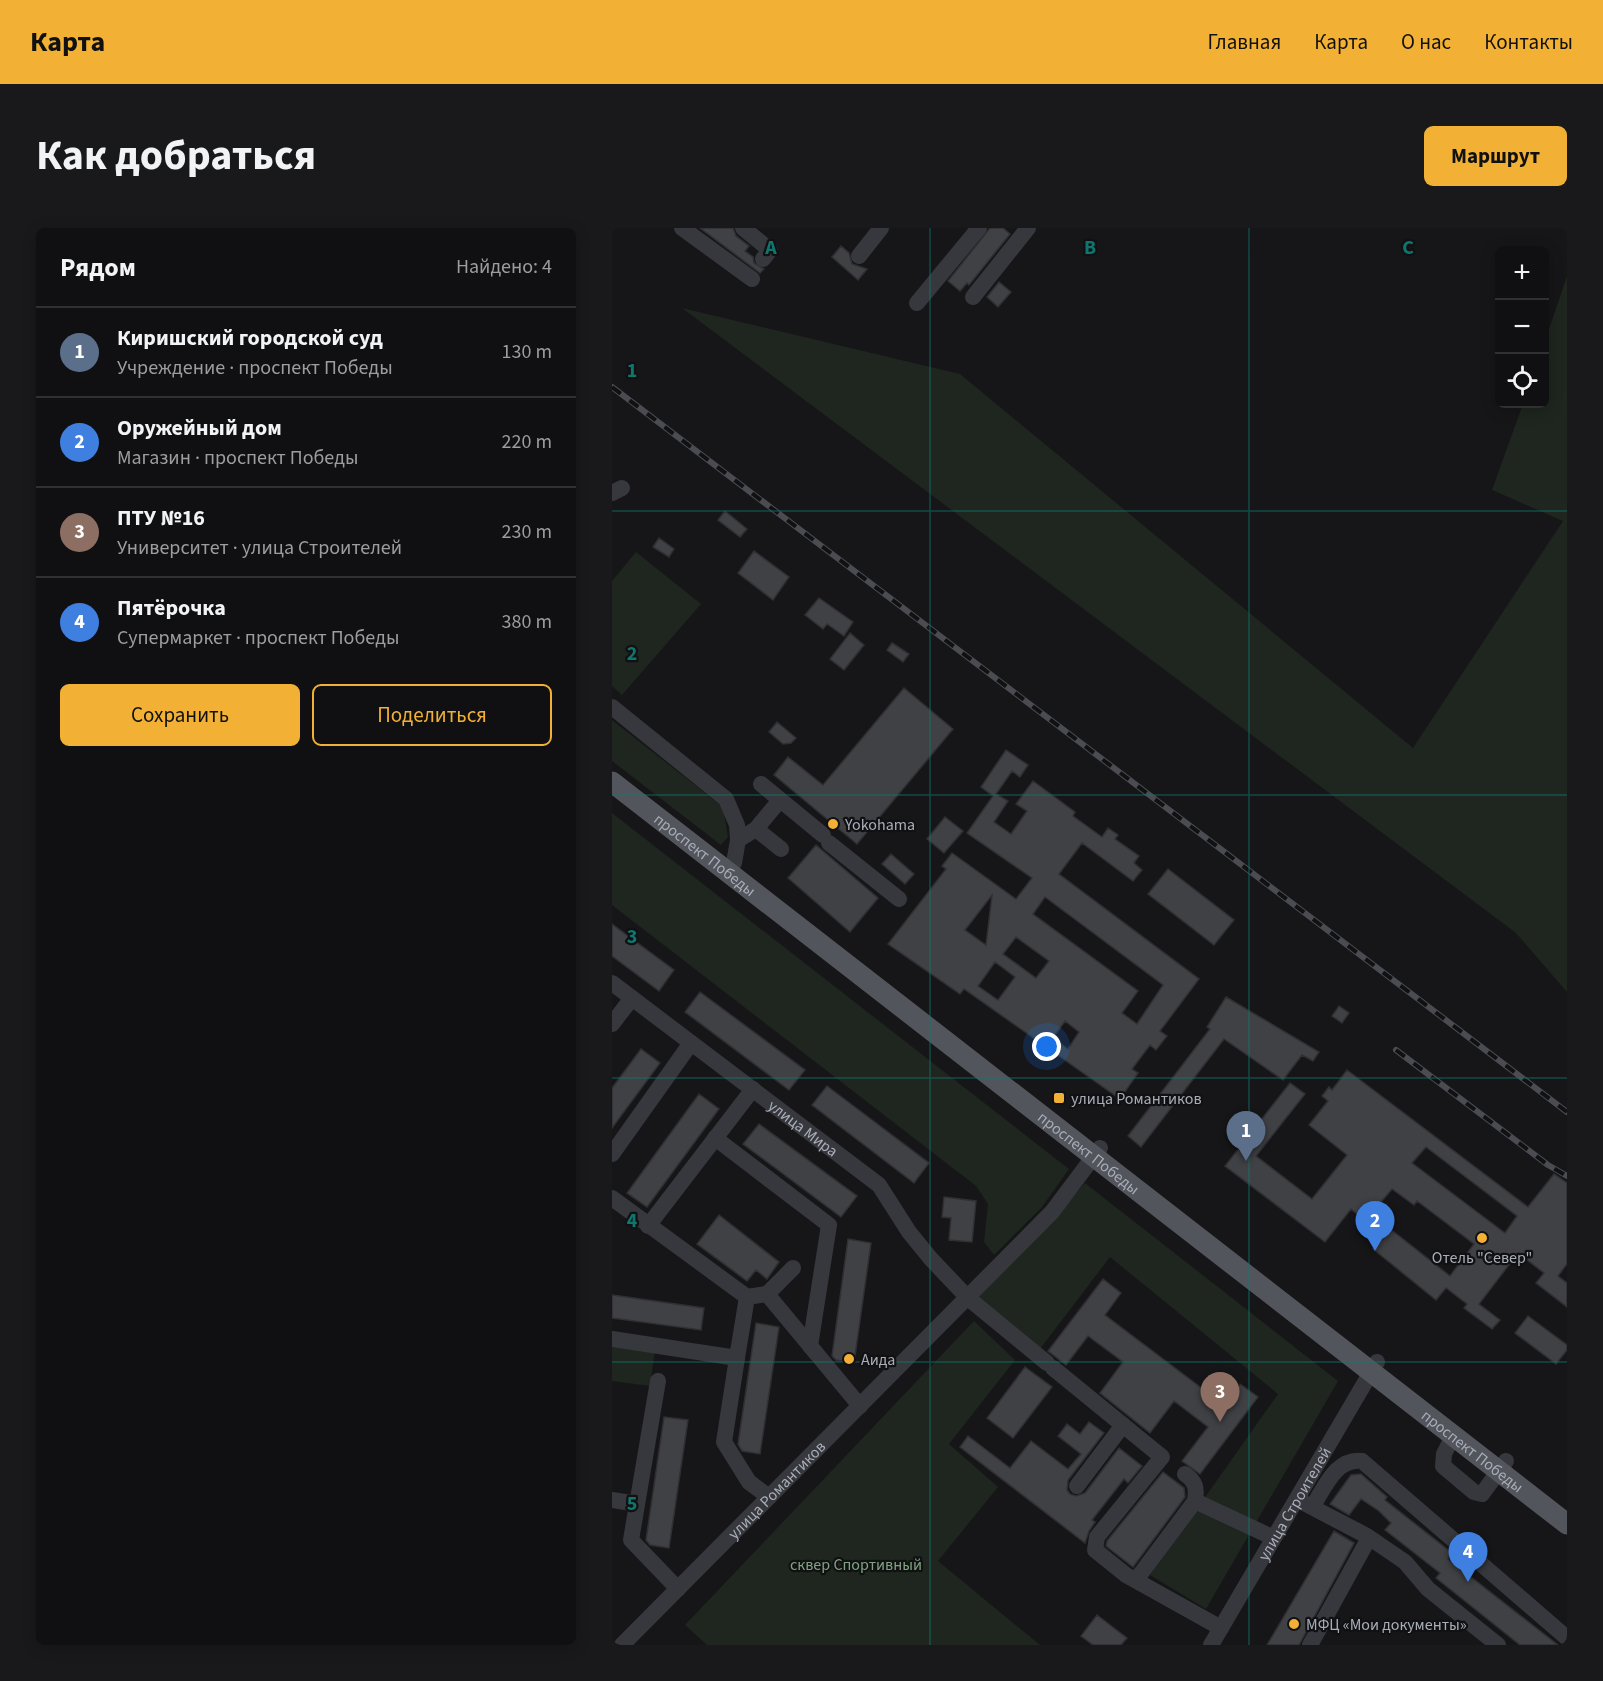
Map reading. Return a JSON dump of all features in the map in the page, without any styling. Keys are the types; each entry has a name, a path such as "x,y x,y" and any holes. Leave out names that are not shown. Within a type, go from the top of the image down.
{"main road":[{"name":"проспект Победы","path":"612,767 730,868"},
{"name":"проспект Победы","path":"612,782 730,868 1502,1466 1567,1524"},
{"name":"проспект Победы","path":"1373,1367 1453,1436 1567,1508"}],"street":[{"path":"682,228 752,279"},
{"path":"743,228 770,250 763,259"},
{"path":"859,256 881,228"},
{"path":"917,303 979,228"},
{"path":"974,297 1028,228"},
{"path":"612,707 726,799 736,825 738,840 730,868"},
{"path":"761,784 899,900"},
{"path":"738,840 756,829 780,800"},
{"path":"756,829 780,849"},
{"name":"улица Мира","path":"612,983 879,1185 909,1232 968,1298 1194,1481 1197,1490 1195,1501"},
{"path":"612,1024 632,998"},
{"path":"612,1154 691,1043"},
{"path":"648,1226 753,1089"},
{"path":"715,1138 829,1225 810,1346"},
{"name":"улица Романтиков","path":"622,1645 1052,1212 1097,1152"},
{"path":"612,1198 747,1297 767,1294 792,1268"},
{"path":"767,1294 860,1406"},
{"path":"747,1297 724,1442 748,1482 769,1497"},
{"path":"612,1339 737,1358"},
{"name":"улица Строителей","path":"1211,1645 1294,1498 1373,1367"},
{"path":"658,1381 631,1540 678,1589"},
{"path":"1077,1486 1123,1425"},
{"path":"1453,1436 1444,1454 1443,1466 1474,1492 1482,1494 1502,1466"},
{"path":"1162,1457 1097,1537 1095,1550 1136,1580 1221,1628"},
{"path":"1312,1507 1338,1467 1346,1461 1362,1461 1567,1638"},
{"path":"1294,1498 1369,1538 1405,1562 1428,1589 1498,1645"},
{"path":"612,1500 637,1504"},
{"path":"1136,1580 1195,1501 1272,1537"},
{"path":"1311,1645 1369,1538"}],"green space":[{"path":"1567,276 1567,992 1516,933 682,308 960,374 1413,748 1563,521 1492,490 1522,408 1549,408 1549,329"},
{"path":"636,552 701,604 622,695 612,686 612,581"},
{"path":"612,720 723,807 728,837 721,845 612,761"},
{"path":"612,813 1069,1169 1042,1207 994,1255 984,1242 988,1204 976,1186 612,905"},
{"path":"1085,1183 1338,1381 1206,1609 1150,1575 1278,1394 1110,1257 1040,1349 978,1298"},
{"name":"сквер Спортивный","path":"974,1321 1015,1360 949,1444 998,1487 938,1561 1040,1645 707,1645 685,1625"},
{"path":"612,1343 655,1350 650,1386 612,1381"}],"building":[{"path":"700,228 733,228 736,236 749,246 745,251 753,257 754,263 764,269 760,273"},
{"path":"990,228 1003,228 1010,234 969,285 967,283 960,291 948,281"},
{"path":"841,246 849,253 852,264 867,269 858,280 832,257"},
{"path":"999,282 1011,292 998,307 987,297"},
{"path":"725,511 747,529 740,537 718,520"},
{"path":"659,538 674,549 669,557 653,547"},
{"path":"754,551 789,577 773,600 738,573"},
{"path":"819,598 853,622 844,636 827,624 823,629 805,615"},
{"path":"850,633 864,645 844,670 830,659"},
{"path":"892,643 909,654 903,662 887,650"},
{"path":"904,688 953,729 857,844 774,775 788,757 823,785"},
{"path":"777,722 796,738 791,743 783,744 769,732"},
{"path":"1006,750 1028,765 1020,777 1012,771 996,794 1008,801 994,822 1011,834 1027,811 1016,804 1033,781 1075,812 1073,816 1102,837 1108,828 1118,835 1115,839 1139,856 1134,863 1142,870 1133,881 1082,843 1059,874 1199,979 1160,1031 1167,1036 1156,1050 1150,1045 1132,1069 1138,1073 1120,1099 964,989 960,994 888,944 946,869 942,866 952,853 1016,899 1032,878 967,833 993,796 981,787","holes":["992,895 986,945 965,930","1045,897 1163,985 1137,1024 1122,1013 1138,991 1033,914","1016,937 1049,961 1036,978 1003,954","995,962 1015,977 998,1000 978,986","1065,1021 1079,1032 1068,1049 1053,1038"]},
{"path":"945,817 963,831 944,853 927,839"},
{"path":"816,845 878,898 850,932 788,878"},
{"path":"891,854 914,874 905,884 882,864"},
{"path":"1168,869 1234,920 1214,945 1148,894"},
{"path":"612,924 674,970 659,991 612,956"},
{"path":"700,992 805,1070 789,1090 685,1012"},
{"path":"1226,997 1319,1052 1313,1061 1302,1055 1283,1080 1224,1039 1141,1147 1128,1136 1210,1029 1207,1027"},
{"path":"1339,1006 1349,1013 1342,1023 1332,1016"},
{"path":"641,1049 660,1063 612,1128 612,1088"},
{"path":"1347,1070 1528,1207 1554,1174 1567,1183 1567,1264 1558,1276 1567,1283 1567,1307 1536,1283 1544,1273 1518,1253 1479,1304 1500,1320 1492,1329 1464,1308 1467,1304 1446,1288 1436,1300 1373,1249 1389,1228 1450,1276 1474,1244 1417,1201 1414,1205 1392,1189 1365,1221 1351,1209 1325,1242 1225,1166 1290,1083 1305,1094 1256,1156 1312,1199 1347,1155 1309,1125 1328,1101 1322,1096 1329,1087 1332,1090","holes":["1426,1147 1517,1216 1505,1233 1412,1163"]},
{"path":"827,1086 929,1163 914,1183 812,1105"},
{"path":"699,1094 719,1109 647,1207 627,1193"},
{"path":"759,1124 857,1196 841,1217 743,1144"},
{"path":"944,1197 976,1201 972,1242 949,1240 951,1218 942,1217"},
{"path":"719,1215 779,1262 767,1279 756,1270 747,1281 697,1244"},
{"path":"848,1239 871,1243 854,1363 836,1360 832,1356"},
{"path":"1103,1279 1121,1293 1105,1315 1224,1405 1240,1384 1258,1397 1200,1474 1182,1461 1208,1427 1174,1401 1150,1433 1100,1393 1123,1362 1088,1336 1066,1365 1048,1351"},
{"path":"612,1295 704,1308 701,1330 612,1318"},
{"path":"1528,1316 1567,1345 1567,1350 1556,1364 1515,1333"},
{"path":"756,1323 779,1327 760,1454 742,1451 738,1444"},
{"path":"1025,1367 1052,1387 1013,1438 987,1418"},
{"path":"664,1417 688,1420 669,1548 650,1545 646,1540"},
{"path":"1089,1422 1104,1433 1068,1480 1067,1490 1070,1494 1076,1496 1085,1493 1119,1448 1142,1466 1128,1483 1124,1479 1092,1520 1095,1522 1085,1543 960,1447 968,1436 1010,1468 1031,1441 1068,1469 1081,1454 1058,1436 1067,1424 1080,1434"},
{"path":"1163,1472 1184,1488 1185,1497 1133,1567 1106,1546 1107,1541"},
{"path":"1361,1474 1387,1497 1385,1500 1452,1553 1448,1559 1558,1645 1520,1645 1436,1578 1440,1573 1385,1530 1391,1523 1379,1511 1361,1499 1349,1515 1330,1504 1351,1475"},
{"path":"1334,1531 1354,1543 1299,1645 1267,1645"},
{"path":"1097,1615 1127,1638 1121,1645 1093,1645 1081,1636"}],"railway":[{"path":"612,387 1567,1112"},
{"path":"1396,1050 1548,1165 1567,1176"}],"place":[{"name":"Yokohama","path":"833,824"},
{"name":"улица Романтиков","path":"1059,1098"},
{"name":"Киришский городской суд","path":"1246,1161"},
{"name":"Отель \"Север\"","path":"1482,1238"},
{"name":"Оружейный дом","path":"1375,1251"},
{"name":"Аида","path":"849,1359"},
{"name":"ПТУ №16","path":"1220,1422"},
{"name":"Пятёрочка","path":"1468,1582"},
{"name":"МФЦ «Мои документы»","path":"1294,1624"}]}
